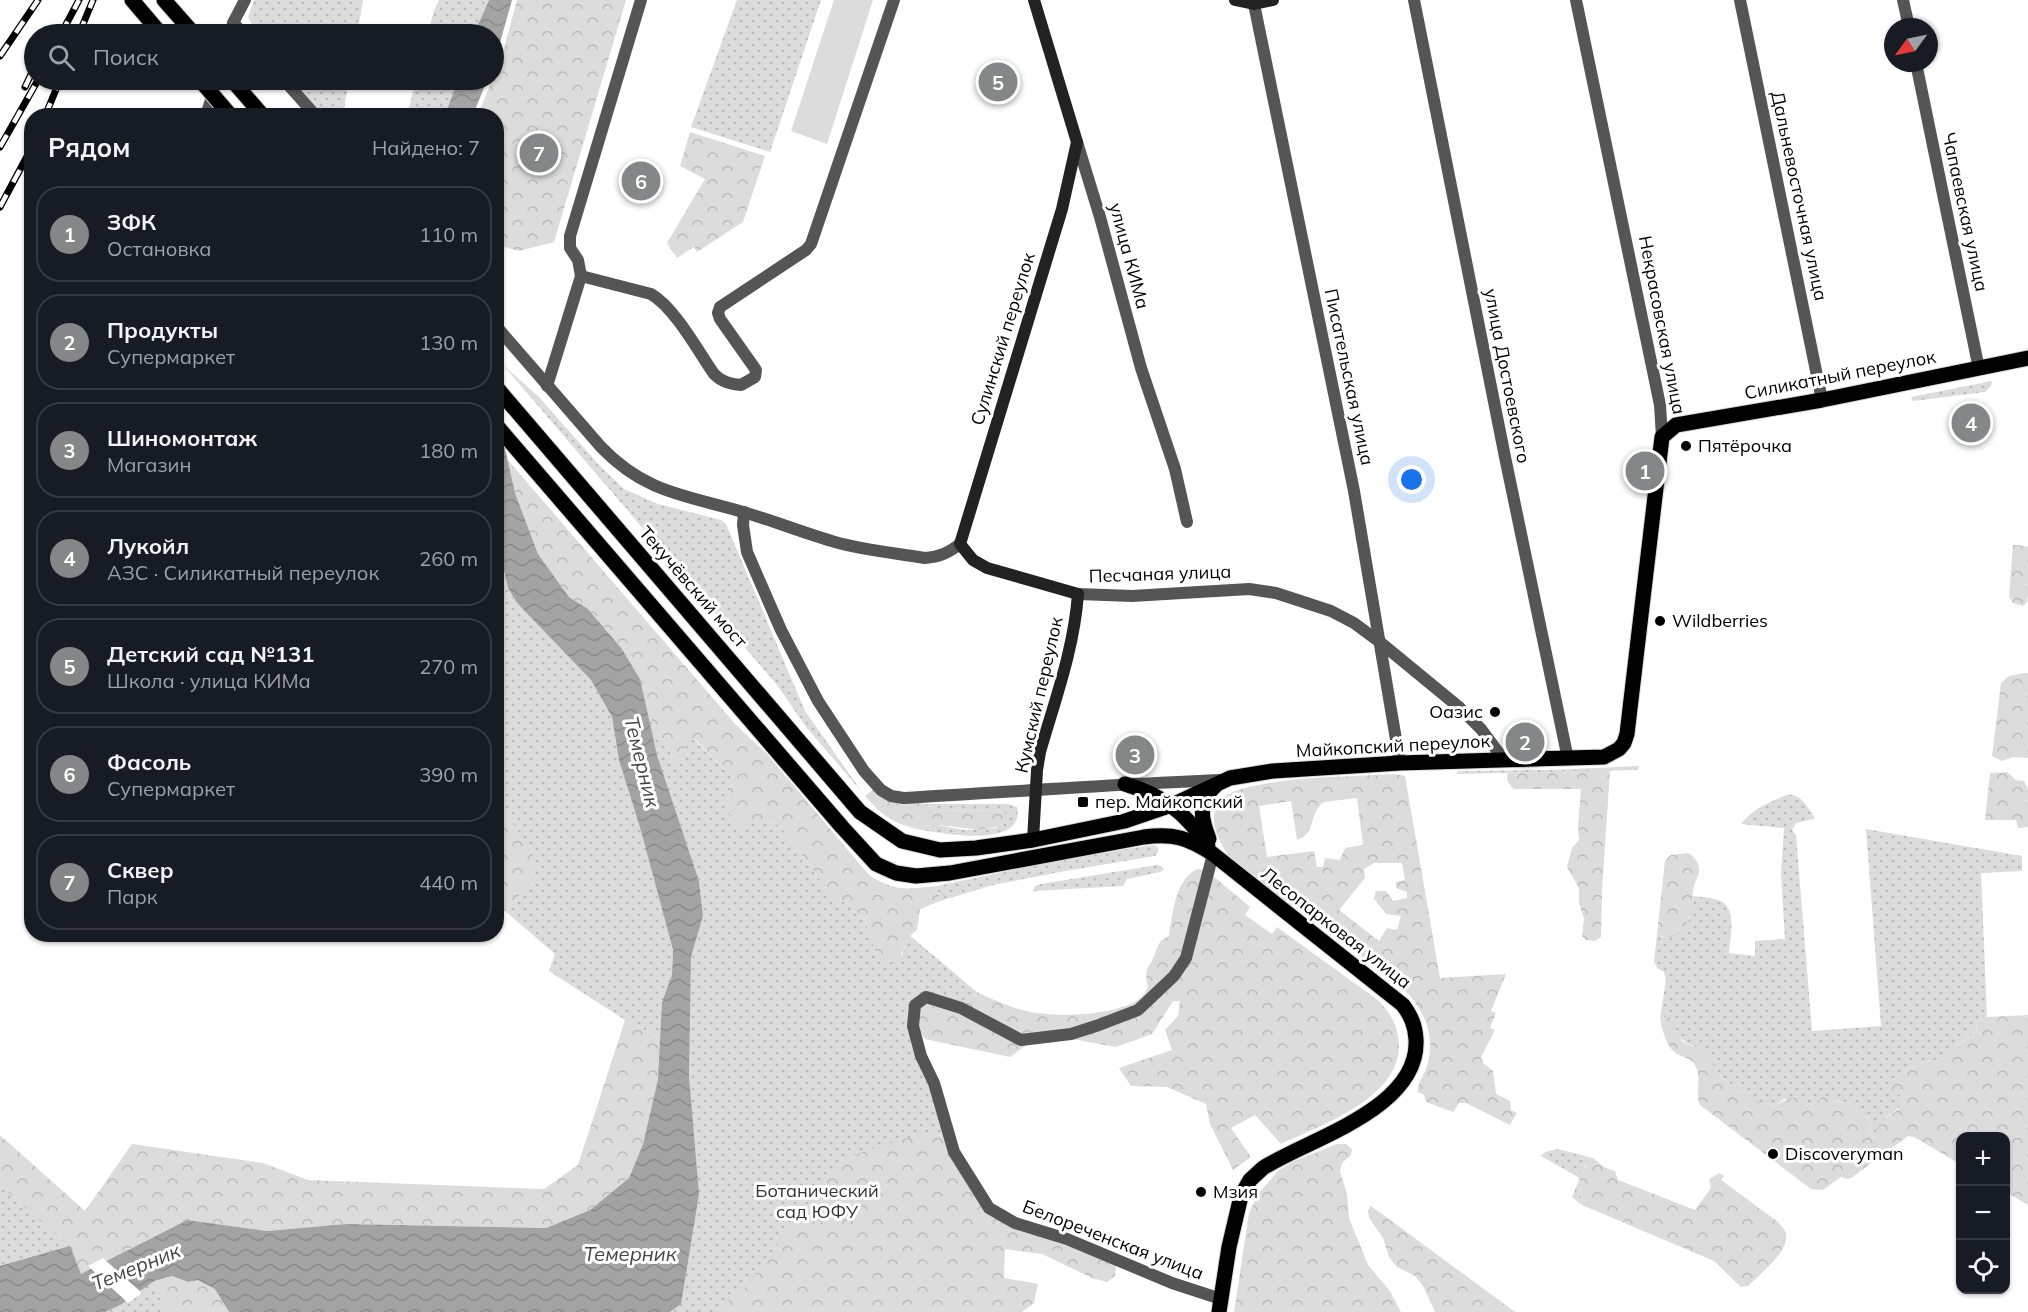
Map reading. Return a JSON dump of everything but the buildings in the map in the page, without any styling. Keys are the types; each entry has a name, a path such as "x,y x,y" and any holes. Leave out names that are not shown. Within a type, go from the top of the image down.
{"main road":[{"path":"132,0 152,24"},
{"path":"164,0 185,24"},
{"path":"209,90 224,108"},
{"path":"241,90 256,108"},
{"name":"Силикатный переулок","path":"1662,436 1676,425 1822,400 2028,358"},
{"name":"Текучёвский мост","path":"504,396 860,812"},
{"path":"504,434 842,828 876,864 896,873 916,876 950,873 1148,836 1177,836 1198,844 1213,854"},
{"name":"Некрасовская улица","path":"1604,757 1619,749 1627,734 1662,436"},
{"name":"Майкопский переулок","path":"860,812 902,841 940,850 964,849 1033,840 1125,821 1172,805 1222,780 1273,771 1400,763 1604,757"},
{"path":"1213,854 1212,844 1202,822 1202,809 1206,798 1222,780"},
{"path":"1125,784 1144,801 1152,813 1154,828 1148,836"},
{"path":"1125,784 1142,789 1172,805 1206,842 1213,854"},
{"name":"Лесопарковая улица","path":"1213,854 1395,997 1414,1023 1416,1043 1409,1072 1385,1099 1341,1128 1271,1163 1250,1180 1238,1205 1220,1306"}],"street":[{"path":"234,24 244,0"},
{"path":"548,386 581,276 578,260 570,248 570,236 641,0"},
{"path":"581,276 651,294 659,299 673,314 714,374 726,383 741,386 755,377 756,370 720,319 718,313 720,307 806,250 810,244 894,0"},
{"name":"улица КИМа","path":"1034,0 1100,217 1141,368 1175,469 1187,522"},
{"path":"1235,0 1254,2 1273,0"},
{"name":"улица Достоевского","path":"1414,0 1504,457 1568,759"},
{"name":"Некрасовская улица","path":"1576,0 1660,405 1662,436"},
{"name":"Дальневосточная улица","path":"1740,0 1822,400"},
{"path":"1903,0 1907,18"},
{"name":"Писательская улица","path":"1254,2 1354,491 1400,763"},
{"name":"Чапаевская улица","path":"1918,72 1979,369"},
{"path":"208,108 214,90"},
{"path":"293,90 309,108"},
{"name":"Сулинский переулок","path":"960,544 1062,209 1077,142"},
{"path":"504,335 601,447 631,474 648,484 837,542 924,558 948,553 960,544"},
{"name":"Майкопский переулок","path":"744,512 743,525 747,552 781,630 818,701 864,771 881,790 891,796 904,798 1222,780"},
{"name":"Песчаная улица","path":"960,544 973,560 987,568 1078,594 1132,596 1249,589 1276,593 1330,611 1354,623 1381,643 1460,708 1481,729 1504,760"},
{"name":"Кумский переулок","path":"1033,840 1035,791 1040,752 1071,646 1078,594"},
{"name":"Белореченская улица","path":"1213,854 1186,958 1174,976 1138,1010 1071,1034 1021,1040 961,1008 926,997 915,1005 913,1026 921,1056 934,1083 954,1152 989,1208 1015,1223 1067,1239 1172,1283 1220,1306"}],"green space":[{"path":"254,0 363,0 359,24 252,24 248,17"},
{"path":"439,0 489,0 478,24 430,24"},
{"path":"517,0 626,0 554,242 519,251 504,247 504,108 481,108 488,90 504,90 504,48"},
{"path":"737,0 821,0 770,152 691,127"},
{"path":"834,0 873,0 827,144 791,131"},
{"path":"301,90 347,90 344,108 317,108"},
{"path":"414,90 454,90 448,108 409,108"},
{"path":"690,132 765,156 743,222 697,252 694,247 677,258 667,243 705,179 680,166"},
{"path":"504,366 539,397 599,465 624,489 658,504 721,520 726,524 805,711 862,792 806,727 777,685"},
{"path":"1992,381 1991,386 1985,392 1913,401 1911,397"},
{"path":"507,459 736,725 767,754 869,875 894,887 937,886 940,901 920,909 917,930 910,937 895,963 885,962 876,954 865,920 849,905 831,894 780,826 763,819 741,827 725,809 733,778 695,739 686,744 684,757 675,760 647,714 640,679 622,649 588,609 569,597 538,554 515,493"},
{"path":"2013,545 2028,547 2028,595 2027,602 2023,606 2013,603 2009,597"},
{"path":"504,573 508,588 517,603 591,680 612,717 619,760 673,950 672,975 662,1002 661,1039 625,1020 549,971 555,954 505,911 525,888 534,873 525,843 504,812"},
{"path":"2028,673 2028,758 2013,757 2002,761 1992,756 2001,683 2009,676"},
{"name":"Ботанический сад ЮФУ","path":"647,714 675,760 686,744 694,739 733,778 725,809 780,826 831,894 849,905 865,920 876,954 902,955 909,935 977,992 961,1008 912,1007 946,1140 938,1135 922,1135 931,1312 670,1312 681,1304 691,957 703,916 699,881 657,755"},
{"path":"1639,766 1638,770 1456,774 1458,771"},
{"path":"1610,770 1601,937 1595,941 1586,940 1582,936 1584,919 1579,903 1579,888 1567,867 1572,848 1579,840 1581,789 1514,789 1508,782 1507,775 1508,773"},
{"path":"2007,772 2016,780 2024,781 2028,789 2028,827 2018,828 2016,820 1985,820 1990,773"},
{"path":"1396,774 1405,776 1440,978 1506,974 1491,1011 1496,1013 1490,1028 1495,1030 1481,1057 1483,1063 1493,1071 1496,1094 1510,1101 1511,1110 1517,1113 1510,1125 1466,1103 1459,1103 1453,1112 1426,1102 1424,1095 1418,1092 1418,1089 1427,1066 1430,1041 1424,1018 1411,997 1393,979 1233,863 1215,830 1214,815 1218,804 1224,797 1236,790 1282,781","holes":["1357,798 1363,845 1345,848 1340,860 1325,858 1323,867 1317,867 1314,851 1267,857 1259,806 1291,801 1297,840 1307,833 1316,811 1324,802","1374,863 1402,863 1405,880 1396,882 1396,888 1407,892 1407,898 1393,901 1386,891 1376,891 1374,899 1386,914 1401,916 1397,930 1387,928 1379,941 1339,910 1365,878 1364,869"]},
{"path":"874,789 887,801 929,804 931,810 1005,811 1005,823 988,829 936,825 907,826 889,818 869,801 865,796"},
{"path":"1786,795 1799,798 1814,816 1814,819 1796,823 1792,830 1796,835 1812,1031 1881,1026 1866,829 2022,856 2022,871 1981,873 1987,1017 1977,1022 1976,1031 1953,1049 1948,1056 1940,1060 1918,1063 1892,1080 1894,1091 1903,1097 1902,1102 1898,1109 1879,1126 1874,1140 1870,1138 1871,1120 1859,1114 1851,1104 1822,1097 1813,1105 1801,1100 1784,1099 1774,1107 1752,1098 1722,1077 1700,1048 1683,1041 1665,1017 1660,1018 1666,980 1664,972 1657,968 1654,962 1657,934 1662,937 1688,923 1693,896 1718,900 1728,909 1731,915 1729,953 1755,956 1755,941 1785,939 1781,874 1784,828 1741,824 1756,810"},
{"path":"929,804 1008,804 1017,807 1016,821 1007,830 992,835 974,836 907,827 937,825 965,830 996,828 1005,811 931,810"},
{"path":"504,812 522,837 535,867 534,875 528,885 505,911"},
{"path":"1157,846 1159,850 1155,856 993,885 940,901 937,886 1063,859"},
{"path":"1688,853 1696,861 1699,870 1688,921 1681,932 1670,937 1661,936 1657,934 1665,860 1671,855"},
{"path":"1157,865 1164,869 1160,872 1127,879 1123,886 1033,891 1035,886 1041,884"},
{"path":"1198,869 1206,870 1250,907 1245,915 1272,934 1277,927 1379,1001 1388,1012 1395,1025 1399,1048 1394,1069 1381,1087 1364,1102 1343,1115 1281,1144 1255,1115 1231,1128 1251,1157 1233,1170 1210,1124 1206,1104 1167,1087 1131,1086 1119,1068 1172,1050 1165,1030 1178,1016 1180,1001 1173,1001 1152,1034 1115,1047 1067,1038 1049,1043 1029,1043 1010,1057 925,1039 920,1032 918,1021 920,1008 928,1003 961,1008 977,992 1003,1004 1042,1014 1099,1012 1113,1010 1136,1001 1148,987 1146,972 1158,945 1169,936 1180,888 1191,873"},
{"path":"2028,1015 2028,1205 2010,1194 2010,1132 1956,1132 1956,1162 1914,1137 1908,1136 1851,1178 1841,1177 1823,1190 1811,1189 1700,1105 1695,1065 1671,1048 1662,1029 1660,1018 1670,1017 1682,1041 1693,1047 1708,1049 1714,1067 1721,1077 1752,1098 1774,1107 1793,1098 1813,1105 1822,1097 1829,1096 1836,1101 1851,1104 1859,1114 1871,1120 1870,1138 1873,1140 1885,1118 1897,1111 1902,1103 1903,1097 1890,1086 1892,1080 1918,1063 1940,1060 1948,1056 1953,1049 1976,1031 1977,1022 1987,1017"},
{"path":"625,1020 661,1039 658,1079 643,1144 629,1178 590,1210 546,1228 346,1224 267,1231 187,1220 80,1274 69,1246 0,1185 0,1135 85,1211 132,1144 263,1163 308,1180 544,1189 578,1165"},
{"name":"Ботанический сад ЮФУ","path":"923,1135 938,1135 946,1140 987,1210 1116,1264 1115,1276 1107,1282 1092,1278 1042,1254 1005,1249 1004,1278 1038,1284 1034,1303 1022,1312 714,1312 745,1288 814,1195 848,1157"},
{"path":"1337,1144 1346,1144 1352,1149 1351,1155 1342,1163 1340,1171 1347,1194 1349,1218 1368,1265 1390,1291 1401,1312 1234,1312 1249,1213 1258,1194 1278,1171 1292,1162"},
{"path":"1558,1149 1593,1158 1589,1159 1585,1165 1586,1169 1579,1174 1582,1205 1572,1197 1579,1180 1578,1177 1541,1156 1545,1152"},
{"path":"0,1153 209,1312 0,1312"},
{"path":"1593,1158 1604,1167 1615,1171 1618,1180 1695,1210 1711,1188 1709,1179 1720,1173 1724,1176 1721,1180 1778,1222 1784,1229 1786,1240 1783,1247 1779,1255 1760,1275 1748,1286 1741,1287 1714,1261 1582,1205 1579,1174 1586,1169 1586,1160"},
{"path":"1371,1206 1515,1312 1435,1312 1423,1286 1415,1276 1397,1267 1389,1257 1383,1238 1369,1218 1368,1211"},
{"path":"172,1276 188,1282 198,1280 216,1289 229,1312 166,1312 154,1281"}],"water":[{"path":"489,0 512,0 504,28 504,24 478,24"},
{"path":"454,90 483,90 476,108 448,108"},
{"name":"Темерник","path":"504,444 515,493 538,554 569,597 588,609 622,649 640,679 657,755 699,881 703,916 691,957 689,1077 699,1194 681,1304 670,1312 229,1312 215,1289 198,1280 188,1282 172,1276 154,1281 122,1304 105,1312 0,1312 0,1266 70,1246 81,1274 187,1220 267,1231 346,1224 546,1228 590,1210 629,1178 643,1144 658,1079 662,1002 672,975 673,950 619,760 612,717 591,680 517,603 508,588 504,571"}],"pier":[{"path":"103,1258 142,1293 128,1303 88,1266"}],"railway":[{"path":"0,56 38,0"},
{"path":"66,24 79,0"},
{"path":"83,24 93,0"},
{"path":"0,147 32,90"},
{"path":"48,108 56,90"},
{"path":"0,207 24,162"}],"place":[{"name":"Детский сад №131","path":"998,82"},
{"name":"Сквер","path":"539,153"},
{"name":"Фасоль","path":"641,181"},
{"name":"Лукойл","path":"1971,423"},
{"name":"Пятёрочка","path":"1686,446"},
{"name":"ЗФК","path":"1645,471"},
{"name":"Wildberries","path":"1660,621"},
{"name":"Оазис","path":"1495,712"},
{"name":"Продукты","path":"1525,742"},
{"name":"Шиномонтаж","path":"1135,755"},
{"name":"пер. Майкопский","path":"1083,802"},
{"name":"Discoveryman","path":"1773,1154"},
{"name":"Мзия","path":"1201,1192"}]}
